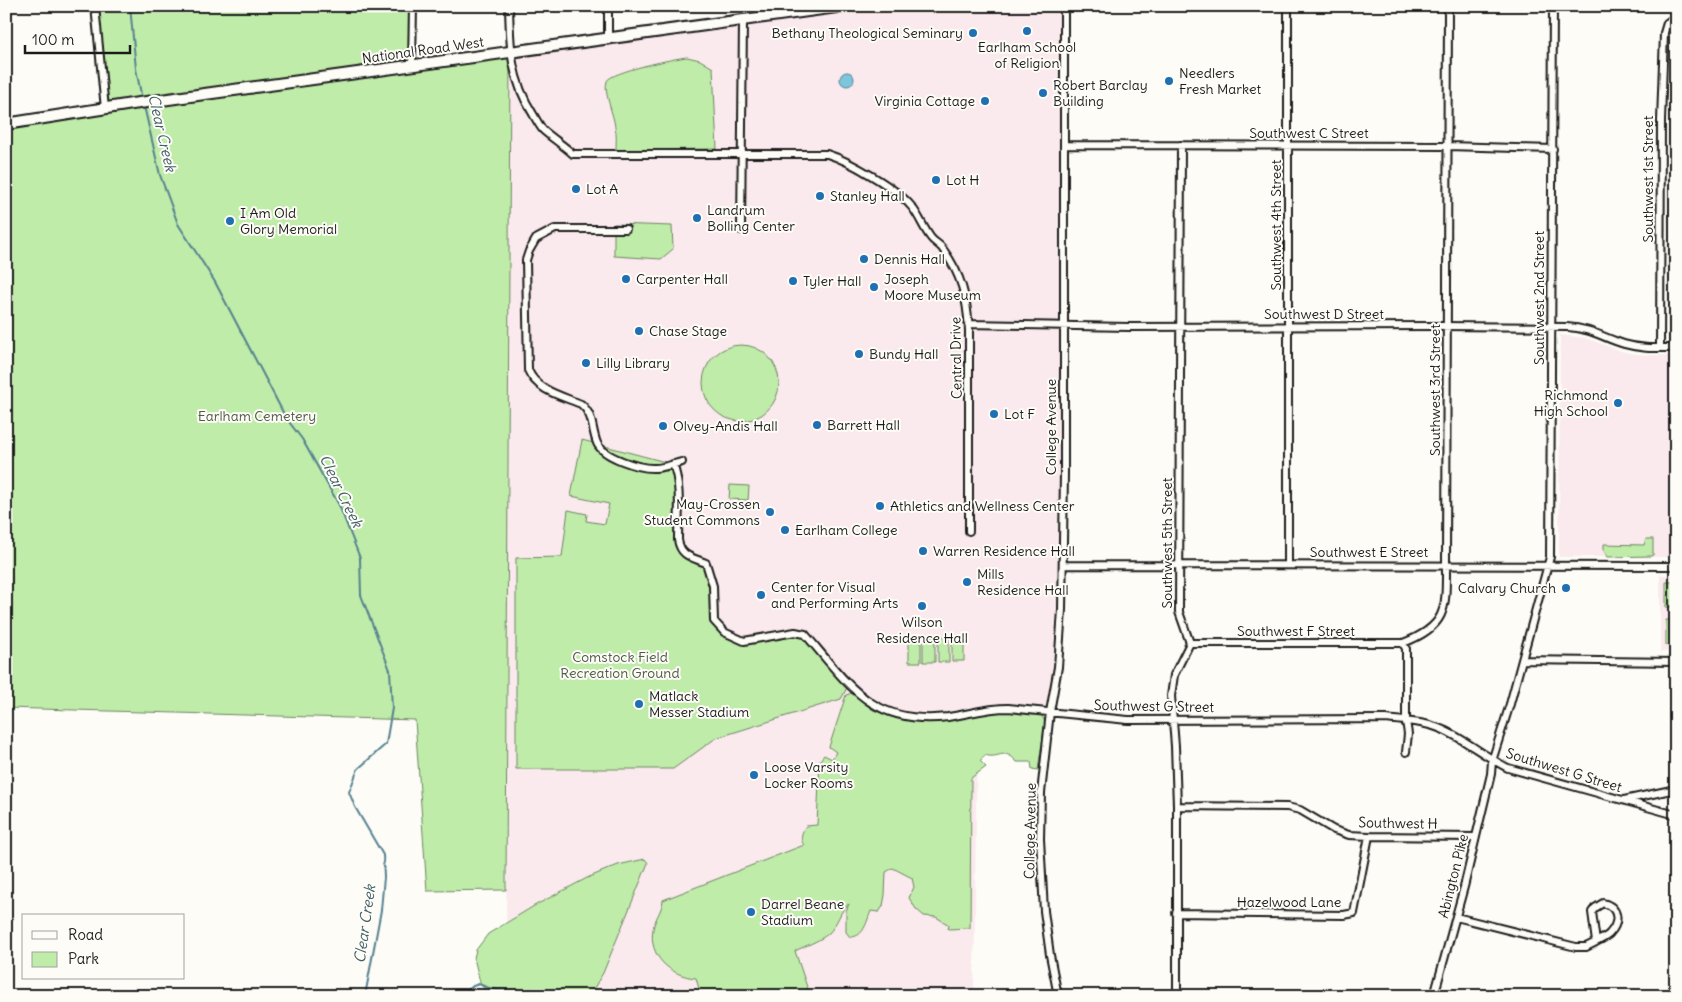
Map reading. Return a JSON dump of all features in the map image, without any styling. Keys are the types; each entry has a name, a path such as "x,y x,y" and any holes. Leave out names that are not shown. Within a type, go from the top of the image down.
{"main road":[{"name":"National Road West","path":"6,124 132,104 510,51 742,21 783,10 844,6"}],"street":[{"path":"95,6 105,109"},
{"path":"412,6 412,65"},
{"name":"Central Drive","path":"509,6 510,51 517,82 526,103 542,129 573,154 828,154 863,170 905,198 932,240 941,247 954,267 967,302 969,531"},
{"path":"608,6 608,39"},
{"name":"College Avenue","path":"1058,996 1050,955 1040,865 1041,793 1050,712 1058,667 1063,565 1064,6"},
{"name":"Southwest 4th Street","path":"1288,6 1288,564"},
{"name":"Southwest 3rd Street","path":"1403,643 1429,631 1440,618 1445,605 1448,6"},
{"name":"Southwest 2nd Street","path":"1492,761 1508,713 1550,557 1552,500 1553,6"},
{"name":"Southwest 1st Street","path":"1660,348 1661,121 1664,43 1667,23 1676,16"},
{"path":"741,230 742,21"},
{"name":"Southwest 5th Street","path":"1181,145 1179,612 1190,643"},
{"name":"Southwest C Street","path":"1064,146 1448,146 1553,149"},
{"path":"626,229 555,229 536,239 526,260 528,370 531,378 537,385 581,404 587,409 593,422 598,445 606,453 633,465 655,468 682,462"},
{"name":"Southwest D Street","path":"968,324 1180,327 1552,327 1582,329 1622,344 1636,347 1676,348"},
{"name":"Southwest G Street","path":"673,464 677,474 679,547 682,552 706,563 713,586 714,621 724,632 744,641 795,632 805,634 858,694 874,706 900,714 932,717 994,708 1050,712 1109,720 1406,721 1435,726 1451,734 1492,761 1508,768 1676,814"},
{"name":"Southwest E Street","path":"1063,565 1676,566"},
{"path":"1177,996 1177,806 1171,702 1172,681 1190,643"},
{"name":"Southwest F Street","path":"1190,643 1403,643"},
{"path":"1403,643 1406,649 1406,721 1408,734 1406,752"},
{"path":"1522,660 1676,662"},
{"name":"Abington Pike","path":"1434,996 1474,849 1475,837 1491,774 1492,761"},
{"path":"1622,800 1676,789"},
{"name":"Southwest H","path":"1177,806 1287,807 1306,812 1334,830 1350,834 1369,836 1475,837"},
{"name":"Hazelwood Lane","path":"1176,914 1354,913 1369,836"},
{"path":"1456,917 1586,948 1607,936 1615,926 1616,914 1611,906 1607,904 1600,904 1592,912 1596,942"}],"shaded area":[{"name":"Earlham College","path":"844,6 1064,6 1062,610 1050,712 977,710 974,996 506,996 510,51"},
{"name":"Richmond High School","path":"1560,335 1585,338 1635,354 1676,356 1676,557 1559,557"},
{"path":"1660,575 1676,575 1676,652 1660,652"}],"green space":[{"name":"Earlham Cemetery","path":"95,6 413,6 412,65 510,51 506,890 427,891 415,720 6,708 6,124 104,109"},
{"path":"687,57 700,60 713,68 717,149 616,150 616,132 606,91 607,81 611,77 631,70"},
{"path":"614,224 672,226 673,249 661,259 614,256"},
{"path":"734,345 748,345 762,351 773,362 779,376 776,398 768,410 748,421 734,421 720,415 709,404 703,390 703,376 709,362 720,351"},
{"name":"Comstock Field Recreation Ground","path":"582,440 673,464 677,474 679,547 706,563 713,586 714,621 724,632 744,641 771,636 805,634 849,684 841,699 716,738 673,769 516,769 516,558 562,557 568,510 587,514 586,521 605,524 609,504 571,496"},
{"path":"730,485 749,486 748,500 729,499"},
{"path":"1646,539 1653,539 1653,555 1651,556 1608,557 1604,551 1604,544 1644,545"},
{"path":"1666,582 1676,582 1676,607 1666,607"},
{"path":"1666,620 1676,620 1676,645 1666,645"},
{"path":"921,636 921,662 909,662 909,637"},
{"path":"923,636 935,636 935,662 923,662"},
{"path":"949,636 949,662 938,662 938,637"},
{"path":"952,636 964,636 964,661 952,661"},
{"path":"852,693 873,710 906,720 946,720 984,712 1011,712 1042,716 1045,722 1038,770 1032,769 1031,762 1017,762 1005,754 985,755 980,761 986,767 971,778 970,928 948,929 949,925 936,917 924,916 916,909 909,898 914,887 912,878 893,868 886,872 883,906 879,912 871,911 864,929 858,935 850,937 846,932 846,911 849,904 828,934 795,951 809,993 803,996 701,996 696,978 670,969 663,963 654,948 652,939 653,929 663,900 804,845 802,835 806,826 817,825 820,760 824,755 832,759 836,752 829,747 846,695"},
{"path":"645,859 648,863 603,973 594,988 585,996 488,996 480,982 474,958 476,950 488,934 534,906 587,878 618,865"}],"water":[{"path":"847,72 852,74 854,79 852,84 847,86 842,84 840,79 842,74"}],"waterway":[{"name":"Clear Creek","path":"130,6 136,69 142,99"},
{"name":"Clear Creek","path":"144,106 160,175 178,224 215,282 286,418 302,439 339,505 360,558 361,595 390,670 392,708 386,744 358,769 349,792 355,807 383,855 384,877 381,910 365,996"},
{"path":"467,991 479,984 492,989 506,991 533,989"}],"place":[{"name":"Earlham School of Religion","path":"1027,31"},
{"name":"Bethany Theological Seminary","path":"973,33"},
{"name":"Needlers Fresh Market","path":"1169,81"},
{"name":"Robert Barclay Building","path":"1043,93"},
{"name":"Virginia Cottage","path":"985,101"},
{"name":"Lot H","path":"936,180"},
{"name":"Lot A","path":"576,189"},
{"name":"Stanley Hall","path":"820,196"},
{"name":"Landrum Bolling Center","path":"697,218"},
{"name":"I Am Old Glory Memorial","path":"230,221"},
{"name":"Dennis Hall","path":"864,259"},
{"name":"Carpenter Hall","path":"626,279"},
{"name":"Tyler Hall","path":"793,281"},
{"name":"Joseph Moore Museum","path":"874,287"},
{"name":"Chase Stage","path":"639,331"},
{"name":"Bundy Hall","path":"859,354"},
{"name":"Lilly Library","path":"586,363"},
{"name":"Richmond High School","path":"1618,403"},
{"name":"Lot F","path":"994,414"},
{"name":"Barrett Hall","path":"817,425"},
{"name":"Olvey-Andis Hall","path":"663,426"},
{"name":"Athletics and Wellness Center","path":"880,506"},
{"name":"May-Crossen Student Commons","path":"770,512"},
{"name":"Earlham College","path":"785,530"},
{"name":"Warren Residence Hall","path":"923,551"},
{"name":"Mills Residence Hall","path":"967,582"},
{"name":"Calvary Church","path":"1566,588"},
{"name":"Center for Visual and Performing Arts","path":"761,595"},
{"name":"Wilson Residence Hall","path":"922,606"},
{"name":"Matlack Messer Stadium","path":"639,704"},
{"name":"Loose Varsity Locker Rooms","path":"754,775"},
{"name":"Darrel Beane Stadium","path":"751,912"}]}
